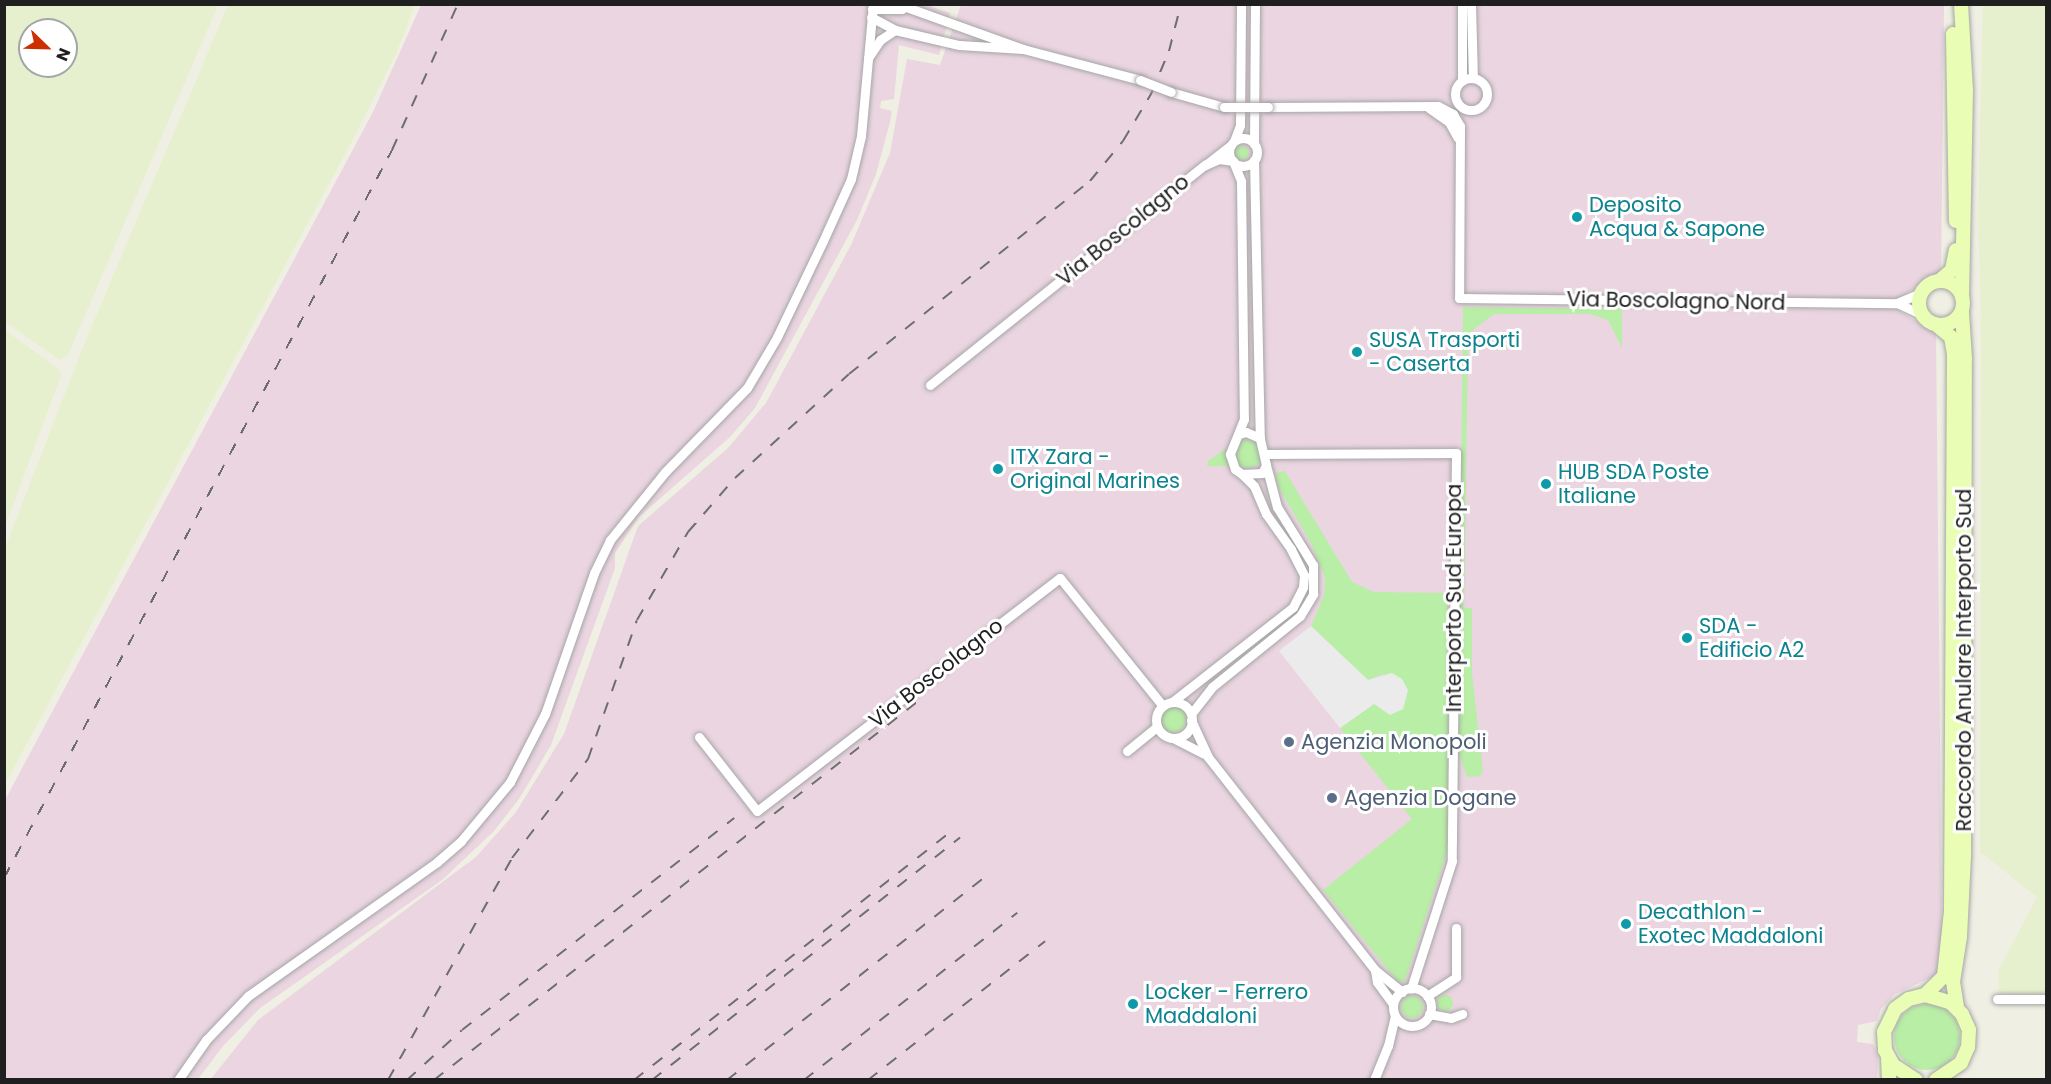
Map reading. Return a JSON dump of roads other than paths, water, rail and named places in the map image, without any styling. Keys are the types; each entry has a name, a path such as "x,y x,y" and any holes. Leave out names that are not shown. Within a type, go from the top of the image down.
{"main road":[{"path":"1921,314 1921,293 1952,270 1956,252 1953,4"},
{"name":"Raccordo Anulare Interporto Sud","path":"1936,1080 1955,1070 1968,1047 1966,1022 1957,1007 1953,982 1960,937 1964,855 1962,297 1966,90 1961,4"},
{"path":"1939,281 1953,285 1962,297"},
{"path":"1938,326 1952,323 1962,312"},
{"name":"Raccordo Anulare Interporto Sud","path":"1889,1080 1884,1032 1890,1016 1909,999 1925,995 1944,976 1951,912 1954,354 1951,337 1921,314"},
{"path":"1925,995 1942,998 1957,1007"},
{"path":"1888,1058 1899,1071 1915,1079"}],"street":[{"path":"1157,727 1157,713 1293,606 1303,587 1304,575 1291,549 1266,514 1254,486 1235,469 1230,454 1244,419 1241,181 1233,162 1232,143 1240,125 1241,4"},
{"path":"1173,738 1184,735 1191,717 1212,687 1299,617 1313,594 1313,565 1277,507 1260,438 1254,160 1255,4"},
{"path":"1462,4 1462,80"},
{"path":"1471,4 1473,78"},
{"path":"872,10 900,7 1023,49"},
{"path":"872,10 895,30 974,46 1023,49"},
{"path":"178,1080 206,1040 248,996 437,862 461,841 510,782 545,714 594,573 610,540 665,472 737,402 777,337 851,179 861,136 872,10"},
{"path":"867,60 880,40 895,30"},
{"path":"974,46 968,38 977,32"},
{"name":"Via Boscolagno Nord","path":"1023,49 1140,80 1224,107 1427,107 1449,122 1458,138 1457,295 1497,300 1896,303 1921,293"},
{"path":"1473,78 1482,82 1487,92 1485,102 1477,110 1466,110 1457,104 1455,88 1462,80 1473,78"},
{"path":"1232,143 1246,138 1254,144"},
{"name":"Via Boscolagno","path":"930,385 1232,143"},
{"name":"Via Boscolagno","path":"1205,165 1219,159 1242,165 1254,160"},
{"name":"Via Boscolagno Nord","path":"1896,303 1921,314"},
{"path":"1239,434 1246,432 1260,438"},
{"name":"Interporto Sud Europa","path":"1265,454 1456,453 1452,861 1406,990"},
{"path":"1242,474 1256,476 1266,465"},
{"name":"Via Boscolagno","path":"699,736 757,810 1060,578 1167,704 1183,705 1191,717"},
{"path":"1191,717 1208,757 1375,970 1406,990 1427,996 1456,977 1456,928"},
{"path":"1157,727 1208,757"},
{"path":"1127,751 1157,727"},
{"path":"1374,1080 1388,1046 1395,1016 1393,1004 1377,982 1375,970"},
{"path":"1393,1004 1406,990"},
{"path":"1388,1046 1409,1026 1421,1024 1429,1014 1427,996"},
{"path":"1997,999 2046,999"},
{"path":"1429,1014 1451,1018 1462,1014"},
{"path":"1395,1016 1409,1026"}],"railway":[{"path":"4,878 392,150 458,4"},
{"path":"388,1080 512,858 588,759 637,620 688,532 735,478 849,374 1090,181 1123,141 1151,94 1169,51 1181,4"},
{"path":"434,1080 917,702"},
{"path":"407,1080 462,1030 734,818"},
{"path":"634,1080 953,830"},
{"path":"652,1080 960,838"},
{"path":"727,1080 989,874"},
{"path":"804,1080 1017,913"},
{"path":"868,1080 1045,941"}],"place":[{"name":"Deposito Acqua & Sapone","path":"1577,217"},
{"name":"SUSA Trasporti - Caserta","path":"1357,352"},
{"name":"ITX Zara - Original Marines","path":"998,469"},
{"name":"HUB SDA Poste Italiane","path":"1546,484"},
{"name":"SDA - Edificio A2","path":"1687,638"},
{"name":"Agenzia Monopoli","path":"1289,742"},
{"name":"Agenzia Dogane","path":"1332,798"},
{"name":"Decathlon - Exotec Maddaloni","path":"1626,924"},
{"name":"Locker - Ferrero Maddaloni","path":"1133,1004"}]}
